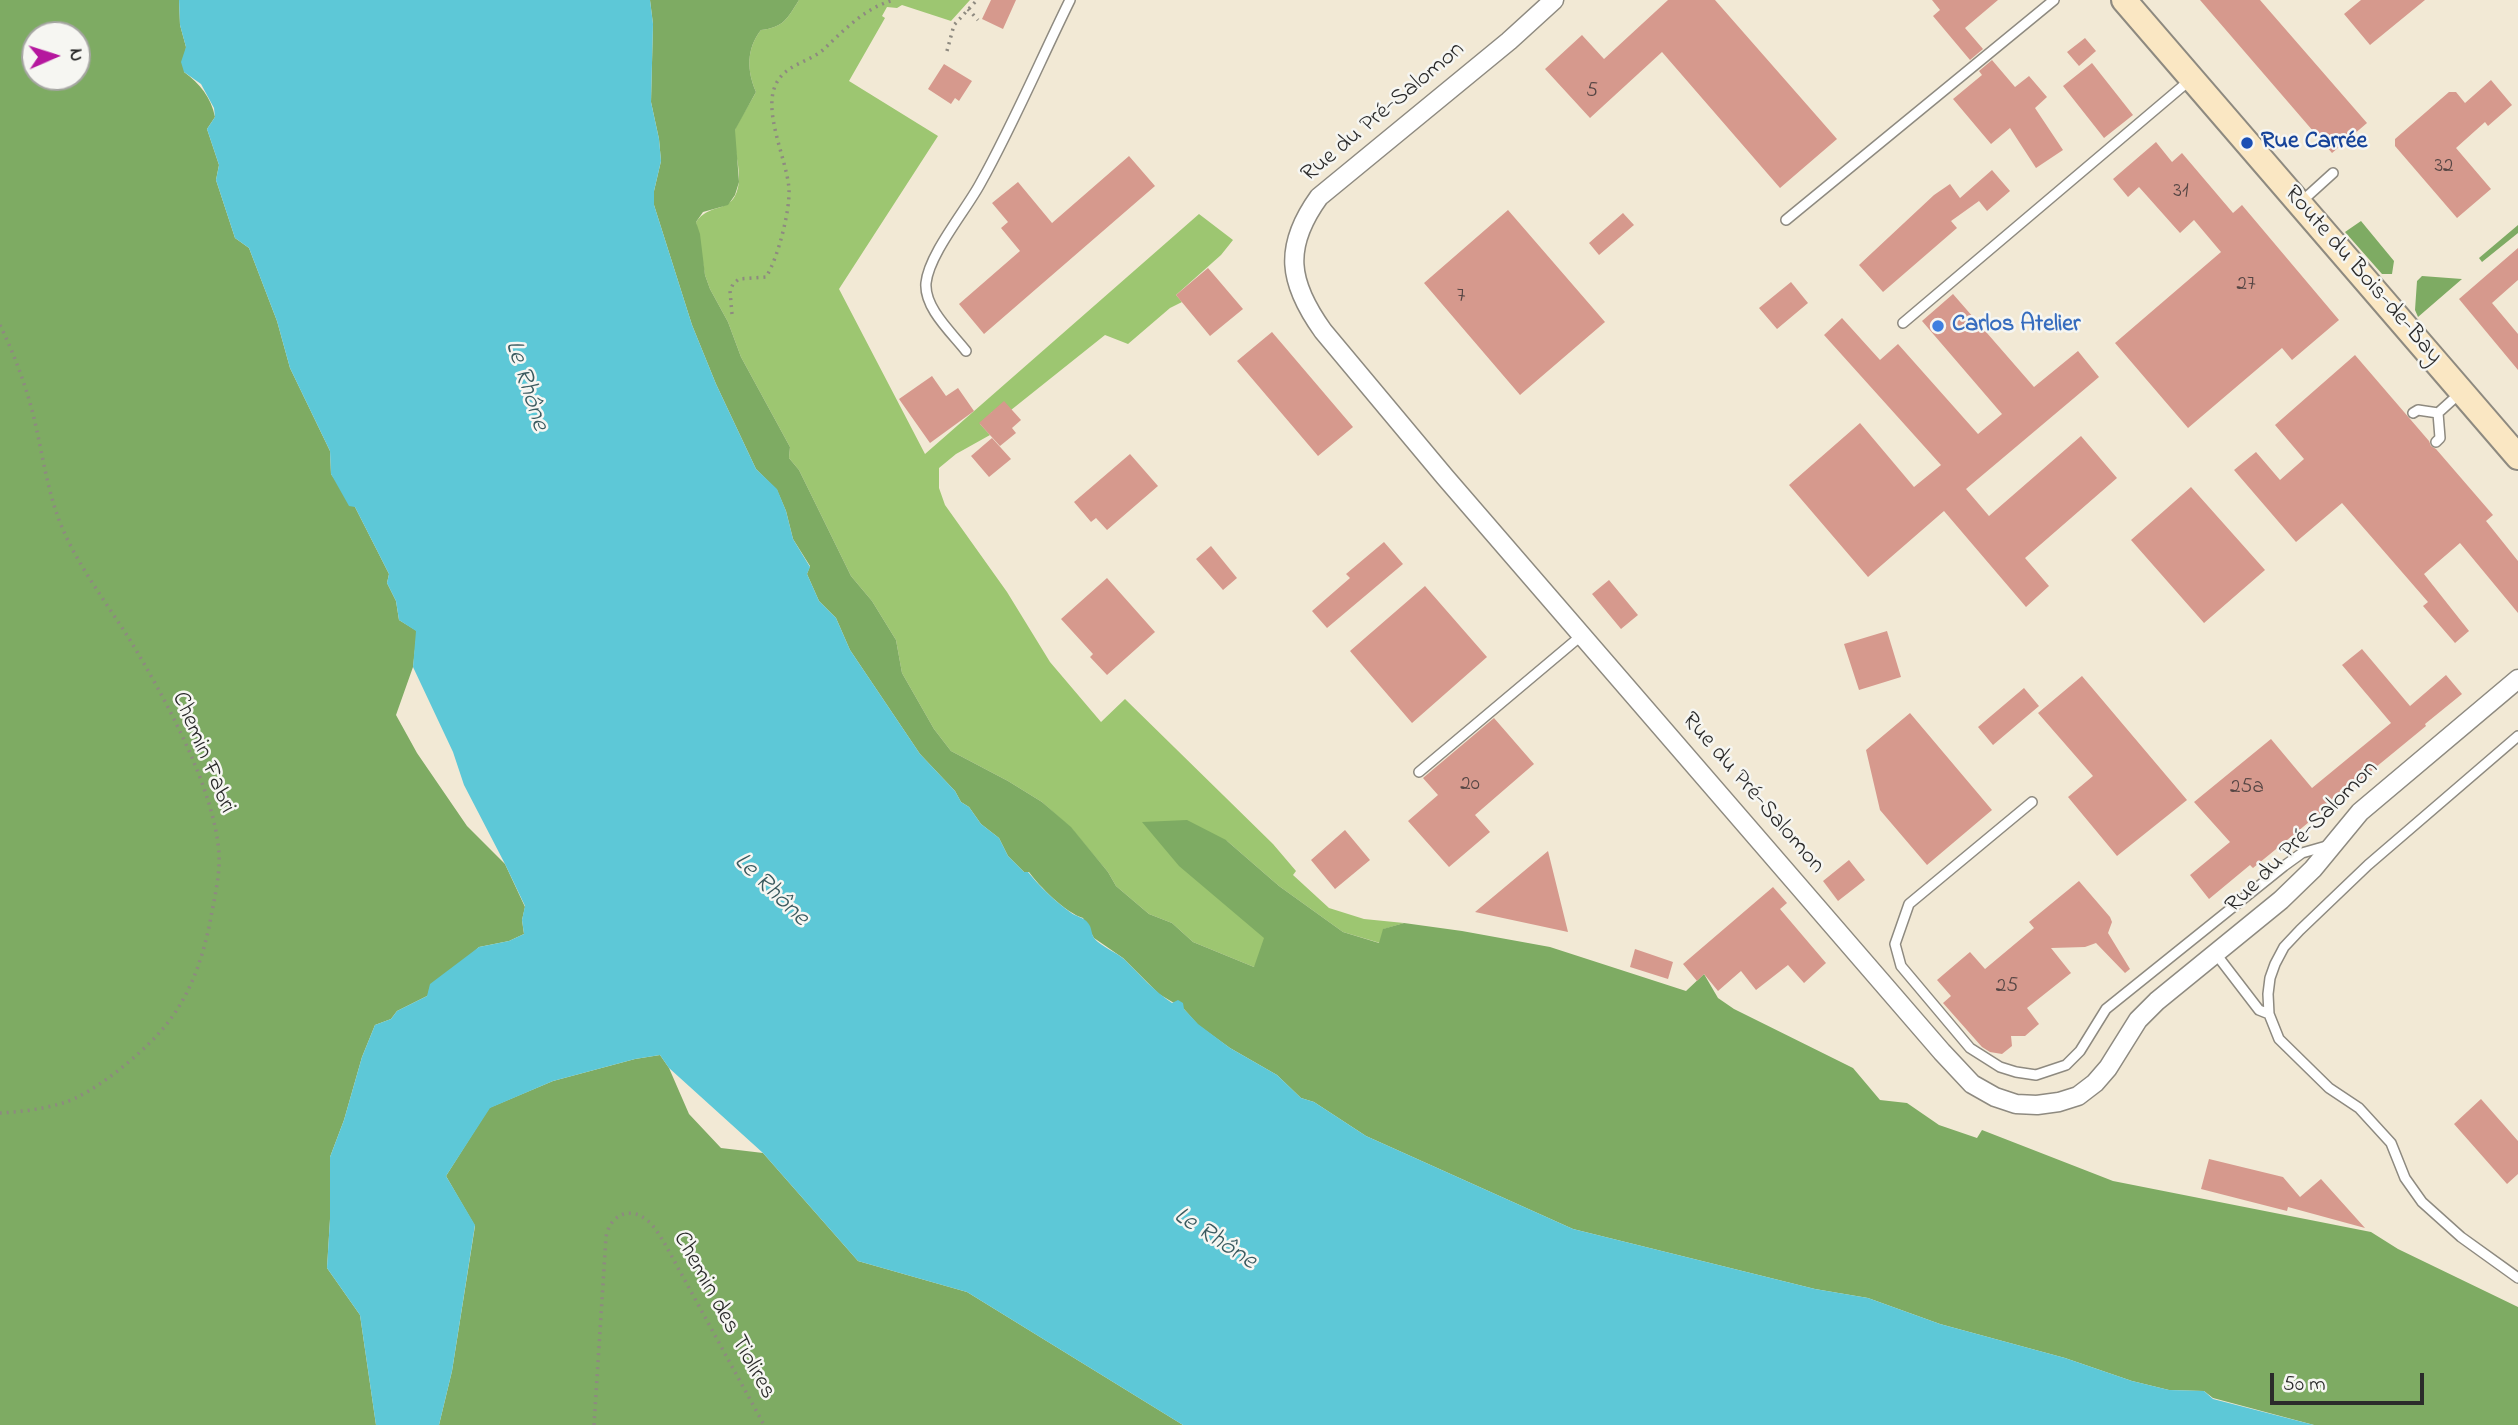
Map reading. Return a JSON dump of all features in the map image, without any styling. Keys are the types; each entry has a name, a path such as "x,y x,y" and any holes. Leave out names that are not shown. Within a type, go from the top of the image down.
{"main road":[{"name":"Route du Bois-de-Bay","path":"2124,0 2518,457"}],"street":[{"name":"Rue du Pré-Salomon","path":"1554,0 1509,41 1319,197 1298,231 1294,261 1298,286 1311,314 1323,331 1582,635 1972,1084 1995,1097 2016,1104 2037,1105 2078,1096 2108,1068 2138,1020 2157,1001 2281,900 2313,869 2360,812 2518,679"}],"lane":[{"path":"966,351 930,303 926,291 929,273 941,247 980,185 1070,0"},
{"path":"1786,220 2054,0"},
{"path":"1903,323 2192,79"},
{"path":"2299,204 2333,173"},
{"path":"2438,413 2461,392"},
{"path":"2413,414 2418,410 2438,413"},
{"path":"2436,442 2440,438 2438,413"},
{"path":"1419,772 1582,635"},
{"path":"2518,736 2368,865 2284,947 2270,978 2267,994 2269,1014 2280,1039 2304,1066 2329,1088 2359,1108 2391,1143 2405,1178 2422,1202 2461,1237 2518,1278"},
{"path":"2032,802 1909,904 1895,944 1901,966 1979,1056 2000,1068 2016,1072 2036,1074 2066,1065 2080,1051 2106,1009 2124,994 2302,853 2332,845"},
{"path":"2216,954 2259,1010 2269,1014"}],"path":[{"path":"732,314 730,291 733,284 739,279 766,277 776,256 789,209 789,187 773,116 773,91 777,80 784,72 820,52 842,31 873,8 894,0"},
{"path":"947,51 954,25 977,0"},
{"path":"968,9 978,20"},
{"name":"Chemin Fabri","path":"0,325 24,381 56,515 75,555 130,641 181,736 209,808 219,854 218,876 202,956 178,1009 168,1024 138,1054 79,1096 64,1103 0,1113"},
{"name":"Chemin des Tiolires","path":"594,1425 606,1237 611,1222 621,1214 628,1213 645,1218 665,1244 764,1425"}],"green space":[{"path":"0,0 179,0 180,25 186,47 184,72 195,81 211,103 215,117 207,129 219,165 216,180 235,238 249,248 277,321 290,368 330,451 331,474 355,507 389,574 387,583 396,601 399,620 417,631 413,667 396,715 417,753 467,826 505,864 525,907 522,920 524,934 509,941 479,947 427,996 397,1011 391,1019 375,1025 330,1157 327,1268 360,1315 376,1425 0,1425"},
{"path":"650,0 799,0 784,21 775,27 761,30 750,52 751,76 756,92 735,130 739,182 735,195 728,205 703,212 696,222 710,289 728,322 741,357 790,447 789,458 799,470 851,576 872,601 896,640 902,673 934,729 951,751 1042,802 1071,827 1108,872 1116,886 1149,914 1172,923 1193,942 1254,967 1264,938 1179,866 1142,822 1187,820 1226,840 1279,886 1343,932 1379,943 1383,929 1404,923 1550,947 1686,991 1704,974 1718,998 1734,1009 1853,1068 1880,1100 1907,1103 1939,1125 1977,1138 1982,1130 2113,1181 2371,1232 2398,1249 2518,1307 2518,1425 2314,1425 2213,1398 2204,1391 2169,1390 2132,1381 2065,1358 1940,1324 1868,1298 1815,1289 1573,1229 1366,1136 1314,1102 1301,1098 1277,1075 1230,1048 1198,1025 1184,1009 1159,994 1123,958 1094,938 1083,918 1061,905 1029,872 1024,872 1008,856 999,838 981,824 969,807 961,802 955,791 920,754 850,650 836,618 819,601 807,574 810,566 793,539 777,490 756,469 716,384 692,325 654,205 654,191 661,161 651,102 653,24"},
{"path":"799,0 970,0 951,21 902,5 897,8 887,7 882,16 885,18 849,81 938,136 839,289 925,454 1199,214 1233,240 1221,255 1176,295 1182,302 1170,308 1128,344 1105,335 1001,418 992,412 980,424 990,435 956,454 939,468 939,488 945,505 1007,592 1050,662 1101,722 1125,699 1273,844 1296,871 1293,875 1329,908 1364,919 1404,923 1384,929 1380,943 1343,932 1279,886 1226,840 1299,944 1254,967 1193,942 1172,923 1149,914 1116,886 1108,872 1071,828 1042,802 951,751 934,729 902,673 896,640 872,601 851,576 799,470 789,458 790,447 741,357 728,322 705,275 696,222 706,213 731,201 738,188 735,130 756,92 751,76 750,52 761,30 775,27 784,21"},
{"path":"2361,221 2394,261 2392,274 2382,274 2345,232"},
{"path":"2518,225 2518,233 2482,262 2479,258"},
{"path":"2422,276 2462,279 2418,317 2415,310 2417,281"},
{"path":"660,1055 669,1068 689,1114 721,1148 763,1153 858,1261 967,1292 1183,1425 439,1425 452,1371 475,1226 446,1176 489,1108 553,1081"}],"water":[{"name":"Le Rhône","path":"179,0 650,0 653,24 651,102 661,161 654,191 654,205 692,325 716,384 756,469 777,489 793,539 810,567 807,574 819,601 836,618 850,650 920,754 955,791 961,802 969,807 981,824 999,838 1008,856 1072,914 1086,921 1097,941 1122,957 1159,993 1172,1003 1178,1000 1183,1003 1184,1009 1198,1024 1230,1048 1277,1075 1301,1098 1314,1102 1366,1136 1573,1229 1815,1289 1868,1298 1940,1324 2065,1358 2132,1381 2169,1390 2204,1391 2213,1399 2314,1425 1183,1425 967,1292 858,1261 763,1153 669,1068 660,1055 553,1081 490,1108 446,1176 475,1225 452,1371 439,1425 376,1425 360,1315 327,1268 330,1157 375,1025 391,1019 397,1011 427,996 430,984 479,947 509,941 524,934 522,920 525,906 464,785 453,752 413,667 416,631 399,620 396,601 387,583 389,574 355,507 349,506 331,474 330,451 290,368 277,321 249,248 235,238 216,180 219,165 207,129 215,117 214,108 201,84 184,72 181,62 186,47 180,25"}],"building":[{"path":"991,0 1016,0 1003,29 982,19"},
{"path":"1668,0 1715,0 1837,139 1780,188 1662,52 1590,118 1545,69 1582,35 1604,59"},
{"path":"1932,0 1998,0 1965,28 1983,49 1970,60 1933,16 1940,10"},
{"path":"2200,0 2260,0 2367,123 2332,153"},
{"path":"2361,0 2425,0 2370,45 2344,14"},
{"path":"2085,38 2096,51 2079,66 2067,52"},
{"path":"1992,60 2015,87 2029,76 2047,97 2035,108 2063,150 2036,168 2010,128 1991,144 1953,99 1982,75 1979,71"},
{"path":"2092,63 2133,115 2104,138 2063,86"},
{"path":"944,64 972,81 959,101 955,98 951,104 928,89"},
{"path":"2491,80 2512,105 2488,126 2485,122 2456,148 2491,189 2457,218 2395,146 2395,139 2449,92 2456,92 2465,103"},
{"path":"2156,142 2172,162 2182,153 2233,213 2242,205 2339,320 2292,360 2282,348 2188,428 2115,343 2221,252 2194,220 2180,233 2139,187 2128,197 2113,179"},
{"path":"1129,156 1155,186 984,334 959,304 1020,251 1001,228 1008,222 992,203 1018,182 1052,223"},
{"path":"1992,170 2010,191 1987,211 1979,201 1951,221 1957,228 1883,292 1859,265 1934,195 1950,184 1960,198"},
{"path":"1508,210 1605,322 1520,395 1424,283"},
{"path":"1623,213 1634,225 1599,255 1589,243"},
{"path":"2518,248 2518,280 2492,303 2518,334 2518,370 2459,299"},
{"path":"1208,268 1243,309 1210,336 1176,295"},
{"path":"1791,282 1808,303 1777,329 1759,308"},
{"path":"1953,294 2034,387 2078,351 2099,377 1966,489 1989,516 2081,436 2117,478 2025,558 2049,586 2026,607 1944,511 1868,577 1789,485 1860,423 1914,487 1941,465 1824,335 1842,318 1880,360 1898,344 1978,434 2002,414 1922,321"},
{"path":"1272,332 1353,427 1318,456 1237,361"},
{"path":"2355,355 2493,515 2486,521 2518,561 2518,613 2460,543 2424,574 2469,631 2455,643 2423,606 2428,602 2342,503 2296,542 2234,470 2256,452 2280,480 2304,459 2275,425"},
{"path":"932,376 946,396 958,388 974,411 930,443 899,399"},
{"path":"1004,401 1021,420 1012,428 1016,433 1000,446 979,423"},
{"path":"992,438 1011,459 989,477 971,456"},
{"path":"1130,454 1158,486 1107,530 1096,518 1091,522 1074,502"},
{"path":"2191,487 2265,570 2204,623 2131,540"},
{"path":"1384,542 1403,564 1327,628 1312,611 1350,578 1346,574"},
{"path":"1211,546 1237,578 1223,590 1196,559"},
{"path":"1107,578 1155,632 1107,675 1090,657 1093,654 1061,619"},
{"path":"1609,580 1638,615 1621,629 1592,594"},
{"path":"1425,586 1487,657 1412,723 1350,651"},
{"path":"1887,631 1901,677 1859,690 1844,644"},
{"path":"2362,649 2410,706 2446,675 2462,694 2253,868 2250,865 2209,899 2190,875 2230,842 2194,802 2271,739 2312,788 2391,723 2342,665"},
{"path":"2082,676 2187,800 2117,856 2068,797 2093,776 2038,713"},
{"path":"2024,688 2039,706 1993,745 1978,727"},
{"path":"1910,713 1992,810 1927,865 1880,810 1866,750"},
{"path":"1494,718 1534,764 1475,815 1490,832 1449,867 1408,821 1438,795 1423,778"},
{"path":"1345,830 1370,860 1335,889 1311,860"},
{"path":"1548,851 1568,932 1475,912"},
{"path":"1849,860 1865,880 1838,901 1823,881"},
{"path":"2079,881 2110,917 2112,922 2108,933 2130,969 2125,973 2096,943 2085,947 2051,948 2071,973 2027,1008 2039,1024 2025,1036 2011,1036 2012,1046 2002,1054 1990,1052 1982,1047 1943,1003 1951,996 1937,980 1970,952 1985,969 2034,928 2029,922"},
{"path":"1773,887 1787,903 1780,909 1826,963 1804,983 1788,965 1756,990 1741,971 1718,991 1704,974 1697,981 1683,964"},
{"path":"1635,949 1673,962 1668,979 1630,967"},
{"path":"2481,1099 2518,1141 2518,1174 2507,1184 2454,1124"},
{"path":"2209,1159 2283,1177 2300,1197 2321,1179 2365,1228 2288,1207 2287,1211 2201,1189"}],"place":[{"name":"Rue Carrée","path":"2247,143"},
{"name":"Carlos Atelier","path":"1938,326"}]}
